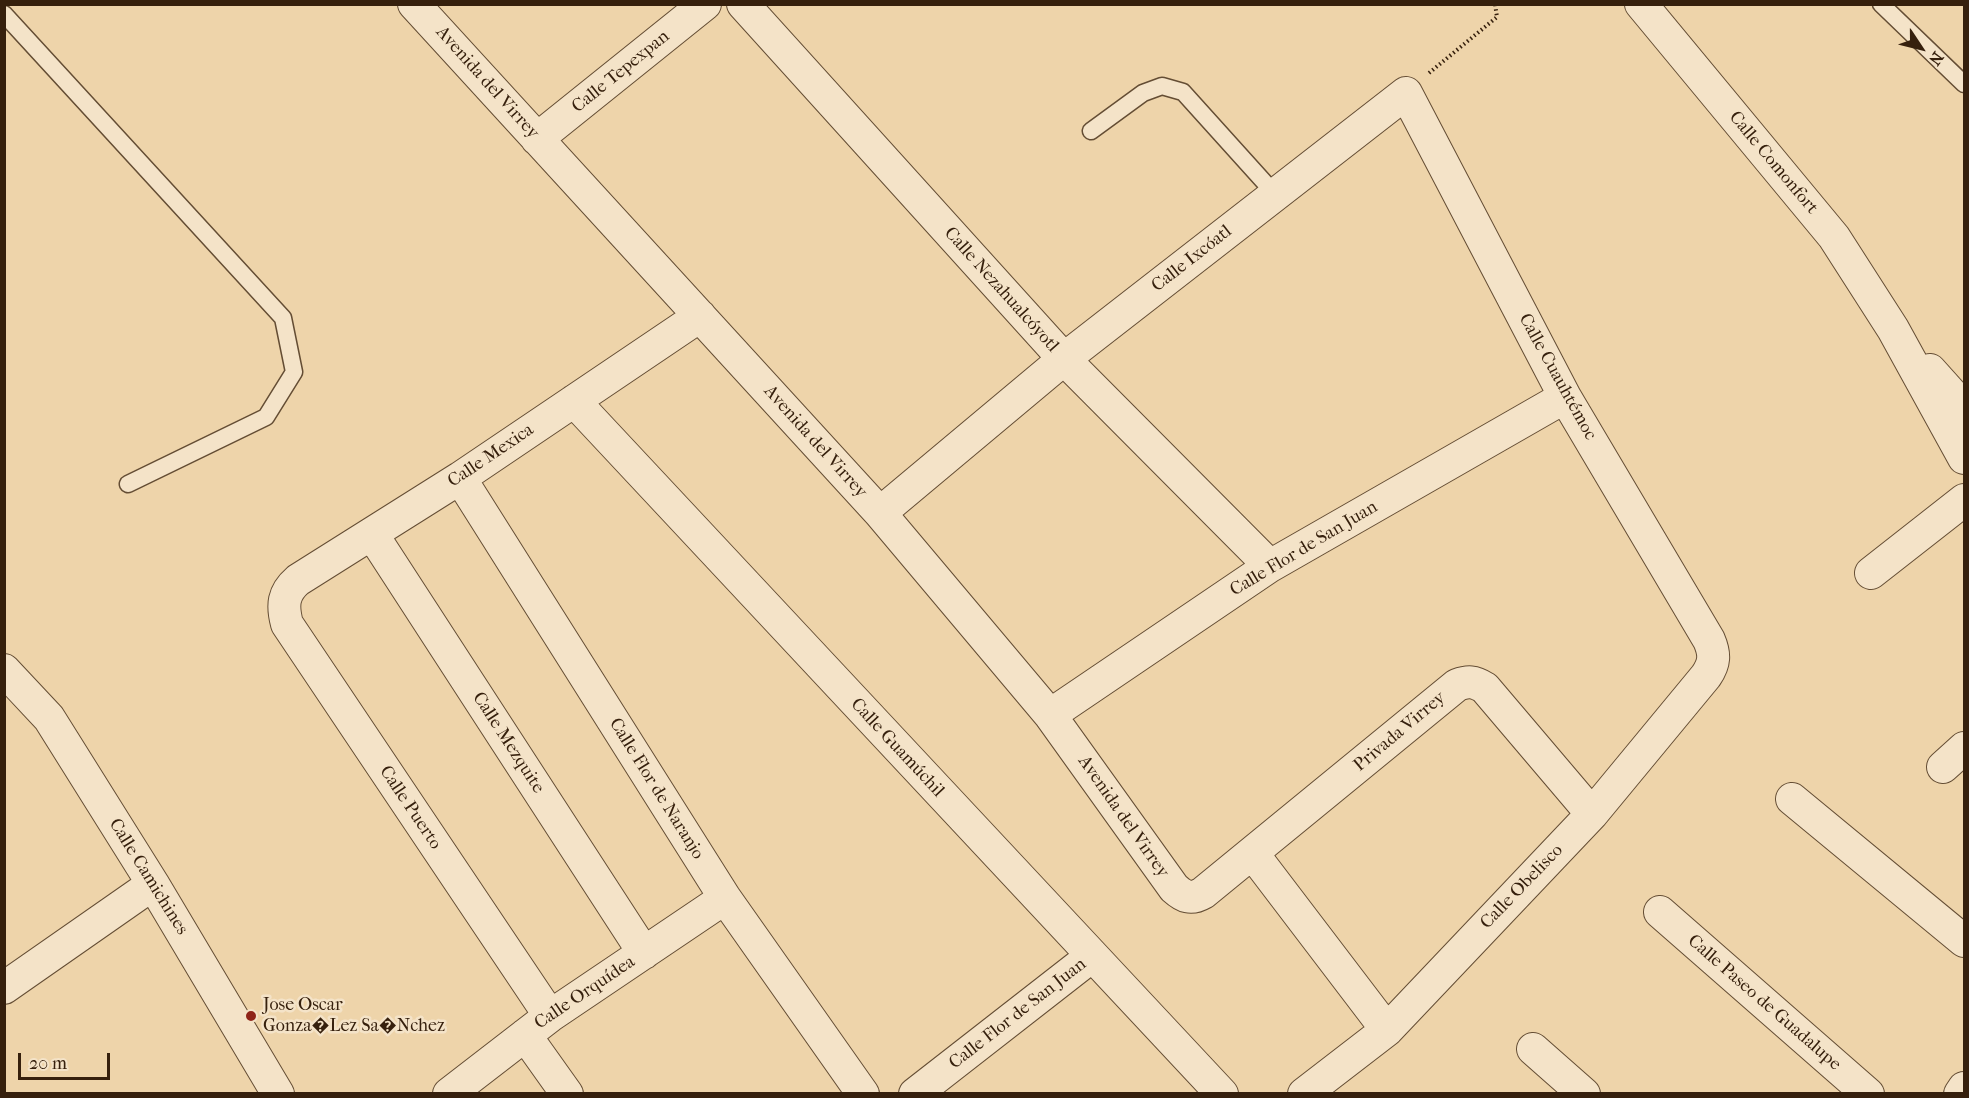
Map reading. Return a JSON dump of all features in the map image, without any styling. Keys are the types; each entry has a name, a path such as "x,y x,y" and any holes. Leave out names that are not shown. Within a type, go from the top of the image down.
{"street":[{"name":"Avenida del Virrey","path":"414,4 880,513 1050,715 1174,888 1182,896 1190,898"},
{"name":"Calle Tepexpan","path":"537,139 705,4"},
{"name":"Calle Nezahualcóyotl","path":"743,4 1064,359 1270,566"},
{"name":"Calle Comonfort","path":"1641,4 1834,237 1893,330"},
{"name":"Calle Ixcóatl","path":"880,513 1064,359 1406,93"},
{"name":"Calle Cuauhtémoc","path":"1406,93 1565,397 1709,640 1714,657"},
{"name":"Calle Mexica","path":"284,596 290,586 298,580 460,478 700,316"},
{"path":"1893,330 1965,408"},
{"path":"1893,330 1965,458"},
{"name":"Calle Flor de San Juan","path":"1050,715 1270,566 1565,397"},
{"name":"Calle Guamúchil","path":"574,401 1222,1094"},
{"name":"Calle Flor de Naranjo","path":"460,478 725,898 863,1094"},
{"path":"1871,573 1965,500"},
{"name":"Calle Mezquite","path":"372,534 644,953"},
{"name":"Calle Puerto","path":"284,596 287,624 550,1016"},
{"name":"Calle Obelisco","path":"1304,1094 1387,1030 1592,814 1706,676 1714,657"},
{"name":"Calle Camichines","path":"4,670 49,718 153,884 278,1094"},
{"name":"Privada Virrey","path":"1190,898 1203,893 1253,854 1456,685 1466,682 1475,682 1485,688 1592,814"},
{"path":"1792,800 1965,941"},
{"path":"1253,854 1387,1030"},
{"path":"4,988 153,884"},
{"name":"Calle Orquídea","path":"449,1094 550,1016 725,898"},
{"name":"Calle Paseo de Guadalupe","path":"1660,912 1868,1094"},
{"name":"Calle Flor de San Juan","path":"915,1094 1092,956"},
{"path":"525,1035 567,1094"},
{"path":"1533,1049 1584,1094"},
{"path":"1960,1094 1965,1088"}],"lane":[{"path":"1881,4 1965,84"},
{"path":"4,14 283,318 294,372 266,417 128,484"},
{"path":"1091,131 1143,93 1162,86 1183,92 1275,194"}],"path":[{"path":"1406,93 1497,17 1495,4"}],"place":[{"name":"Jose Oscar Gonza�Lez Sa�Nchez","path":"251,1016"}]}
